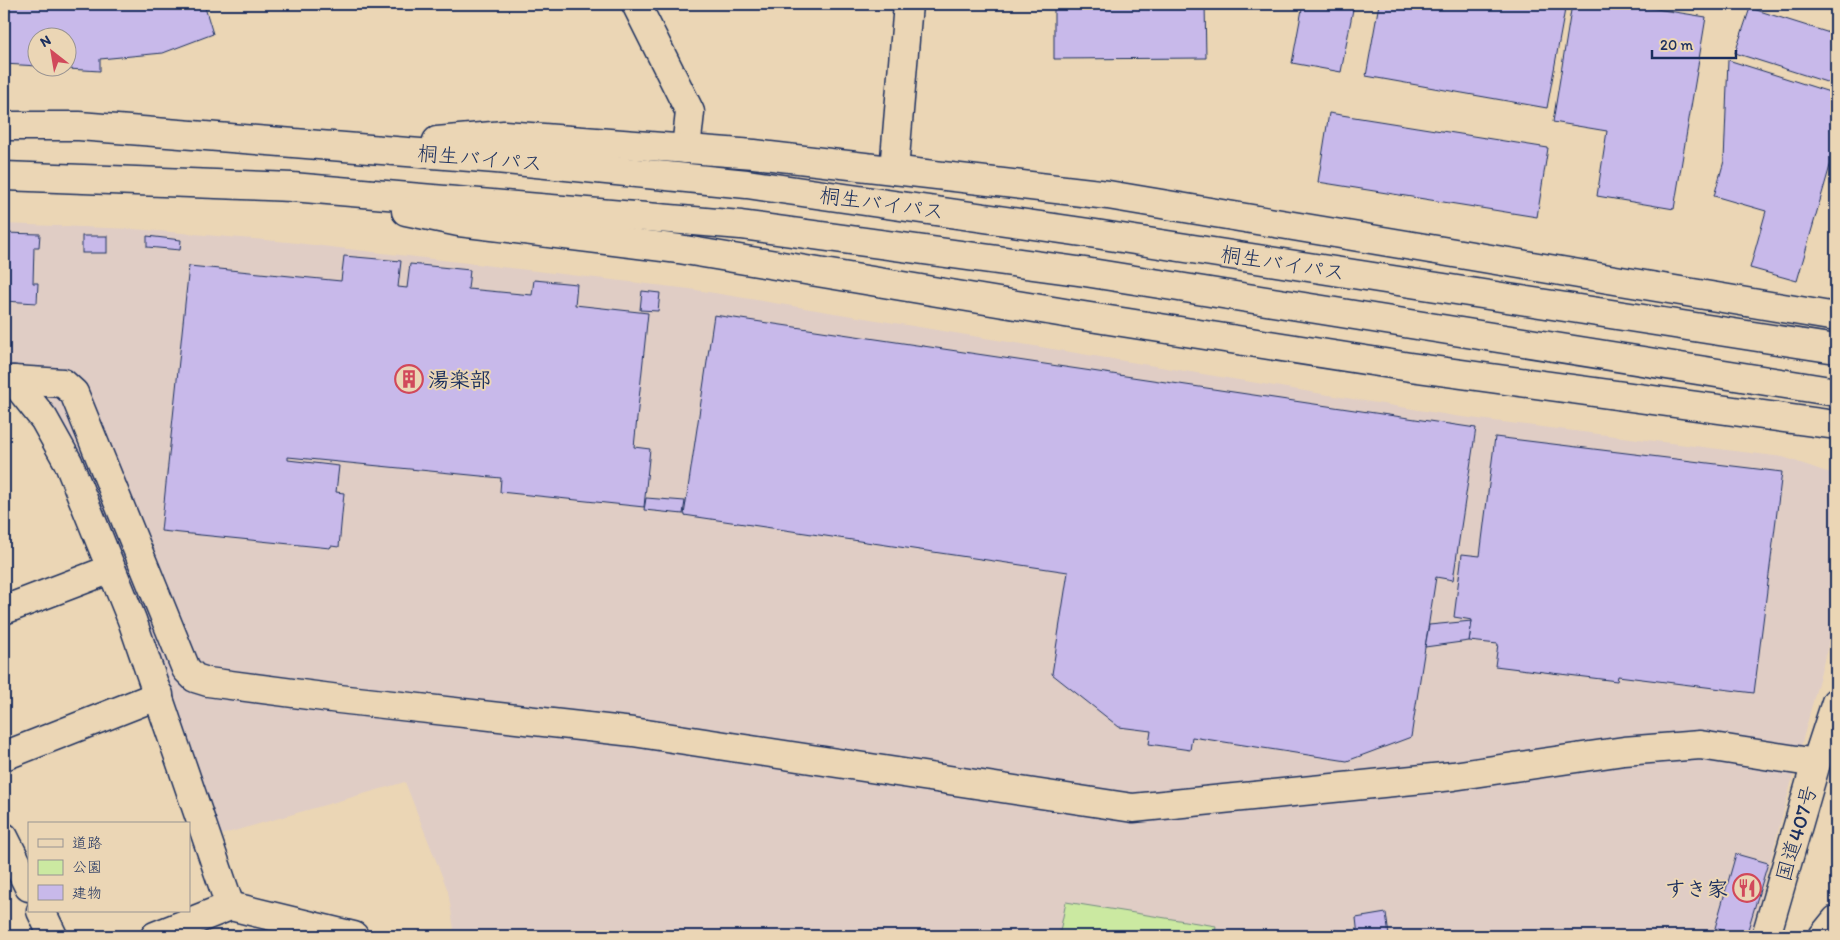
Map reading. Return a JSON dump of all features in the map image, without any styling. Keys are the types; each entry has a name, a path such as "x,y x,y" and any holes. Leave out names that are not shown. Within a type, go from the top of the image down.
{"main road":[{"path":"636,4 690,112 686,149"},
{"path":"894,170 908,4"},
{"name":"桐生バイパス","path":"4,126 79,126 496,159 748,184 1096,234 1836,349"},
{"path":"361,148 504,135 754,154 894,170 1108,195 1836,317"},
{"name":"桐生バイパス","path":"4,176 292,187 741,225 1085,272 1836,392"},
{"path":"292,187 459,222 679,248 1077,315 1410,367 1836,425"},
{"path":"8,380 44,419 68,462 132,620 230,906"},
{"path":"8,380 63,383 74,394 186,669 195,678 208,682 339,699 633,732 1133,808 1453,776 1624,751 1700,745 1816,763"},
{"path":"4,610 111,569"},
{"path":"4,756 158,695"},
{"name":"国道407号","path":"1766,936 1816,763 1836,702"},
{"path":"4,837 28,885"},
{"path":"155,936 230,906 354,936"},
{"path":"41,912 53,936"},
{"path":"1823,936 1836,920"}],"shaded area":[{"path":"4,224 134,229 288,242 690,289 1455,416 1783,457 1833,474 1836,480 1836,616 1750,936 455,936 448,891 405,782 217,836 80,465 34,365 4,366"}],"green space":[{"path":"1066,902 1216,926 1215,936 1059,936"}],"building":[{"path":"4,4 204,4 213,34 163,53 100,59 100,71 78,70 78,28 28,28 28,65 4,64"},
{"path":"1054,4 1205,4 1206,58 1054,59"},
{"path":"1303,4 1354,4 1341,72 1292,63"},
{"path":"1379,4 1566,4 1547,108 1366,76"},
{"path":"1572,4 1625,4 1706,17 1674,209 1597,196 1607,131 1553,122"},
{"path":"1750,8 1836,35 1836,85 1735,53"},
{"path":"1728,60 1836,94 1836,145 1797,281 1750,268 1766,211 1714,196 1724,161"},
{"path":"1329,113 1548,148 1537,217 1318,182"},
{"path":"4,233 40,234 39,247 34,247 33,283 38,283 37,303 4,301"},
{"path":"82,236 107,236 107,253 82,253"},
{"path":"147,236 181,240 180,250 147,247"},
{"name":"湯楽部","path":"344,256 401,261 398,287 407,288 410,264 470,270 468,289 532,295 534,280 577,284 575,305 648,313 634,447 650,449 644,507 500,492 501,478 288,457 288,460 339,466 336,492 344,493 339,547 331,546 330,548 161,531 189,266 341,281"},
{"path":"642,291 660,293 658,311 640,310"},
{"path":"714,315 1476,428 1453,580 1436,577 1411,737 1347,761 1192,737 1190,750 1149,744 1151,731 1119,727 1052,674 1068,572 684,515"},
{"path":"1495,437 1782,472 1754,693 1618,676 1617,681 1495,666 1498,644 1469,641 1472,620 1454,617 1462,554 1480,556"},
{"path":"646,498 685,501 683,514 644,510"},
{"path":"1472,621 1469,641 1425,647 1429,625"},
{"path":"1736,854 1768,863 1746,936 1739,936 1715,928"},
{"path":"1386,913 1389,936 1379,936 1379,934 1358,936 1356,918"}],"place":[{"name":"湯楽部","path":"409,379"},
{"name":"すき家","path":"1747,888"}]}
